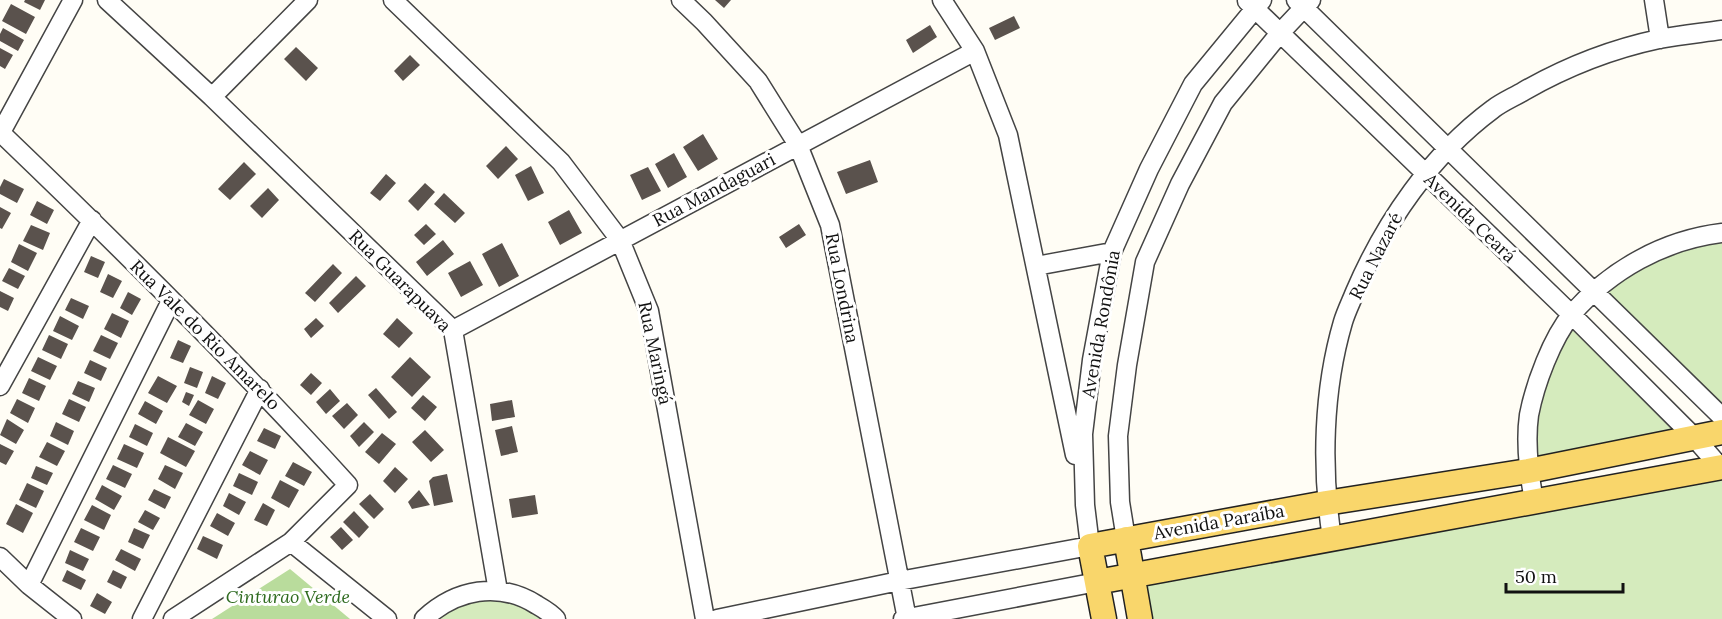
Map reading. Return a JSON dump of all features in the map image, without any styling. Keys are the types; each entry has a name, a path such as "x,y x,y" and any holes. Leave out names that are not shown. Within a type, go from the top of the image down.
{"main road":[{"name":"Avenida Paraíba","path":"1090,546 1326,503 1528,471 1722,432"},
{"name":"Avenida Paraíba","path":"1097,582 1721,467"},
{"name":"Avenida Rondônia","path":"1126,539 1140,619"},
{"name":"Avenida Rondônia","path":"1090,546 1104,619"}],"street":[{"path":"0,133 73,0"},
{"name":"Rua Guarapuava","path":"107,0 212,97 453,330 498,591"},
{"path":"212,97 308,0"},
{"name":"Rua Maringá","path":"393,0 561,162 620,240 649,311 705,619"},
{"name":"Rua Londrina","path":"681,0 758,81 798,145 830,225 905,619"},
{"path":"942,0 975,51 1008,135 1085,505"},
{"path":"1654,0 1660,39"},
{"name":"Avenida Rondônia","path":"1126,539 1120,502 1118,436 1127,365 1145,262 1180,184 1223,103 1303,2"},
{"name":"Avenida Ceará","path":"1303,2 1594,294 1722,417"},
{"name":"Avenida Rondônia","path":"1090,546 1085,505 1083,434 1092,360 1112,252 1149,169 1193,84 1254,3"},
{"name":"Avenida Ceará","path":"1254,3 1280,33 1572,315 1721,467"},
{"name":"Rua Nazaré","path":"1332,538 1326,503 1325,444 1331,382 1343,321 1366,268 1392,219 1425,175 1448,149 1493,109 1548,78 1603,54 1660,39 1722,30"},
{"name":"Rua Mandaguari","path":"453,330 975,51"},
{"name":"Rua Vale do Rio Amarelo","path":"0,133 92,220 260,389 348,485 291,542"},
{"path":"0,386 92,220"},
{"path":"1534,501 1528,471 1529,415 1545,360 1572,315 1626,267 1663,247 1722,233"},
{"path":"1035,266 1112,252"},
{"path":"30,585 171,301"},
{"path":"142,619 260,389"},
{"path":"173,619 291,542 387,619"},
{"name":"Avenida Paraíba","path":"717,619 899,581 1090,546"},
{"path":"0,557 72,619"},
{"name":"Avenida Paraíba","path":"905,619 1097,582"},
{"path":"424,619 441,605 463,595 480,591 498,591 525,597 556,619"}],"green space":[{"path":"1722,243 1722,409 1604,289 1663,253"},
{"path":"1572,326 1680,432 1532,463 1534,417 1548,365"},
{"path":"1722,469 1722,619 1145,619 1138,584"},
{"name":"Cinturao Verde","path":"290,569 350,619 212,619"},
{"path":"505,596 551,619 430,619 458,601"}],"building":[{"path":"25,0 45,0 40,10 24,2"},
{"path":"715,0 731,0 724,8"},
{"path":"11,4 35,17 26,34 2,21"},
{"path":"1014,16 1020,28 995,40 989,28"},
{"path":"930,25 937,37 913,53 906,40"},
{"path":"3,28 24,40 18,51 0,41"},
{"path":"296,47 318,68 306,81 284,59"},
{"path":"0,48 13,55 5,69 0,66"},
{"path":"410,55 420,65 403,81 394,71"},
{"path":"703,134 718,159 698,171 683,147"},
{"path":"506,146 518,159 498,179 486,166"},
{"path":"674,153 687,177 668,188 655,164"},
{"path":"870,160 878,182 846,194 837,172"},
{"path":"244,162 256,174 230,200 218,189"},
{"path":"531,166 544,193 528,201 515,175"},
{"path":"648,167 661,191 642,200 630,175"},
{"path":"386,174 396,183 380,201 370,193"},
{"path":"4,179 24,189 17,203 0,194 0,187"},
{"path":"425,183 435,192 418,211 408,201"},
{"path":"268,188 279,200 262,218 250,206"},
{"path":"444,193 465,213 455,223 434,204"},
{"path":"37,201 54,210 47,224 30,215"},
{"path":"0,207 11,213 2,229 0,228"},
{"path":"569,210 582,233 560,245 548,222"},
{"path":"426,224 436,234 424,245 414,235"},
{"path":"799,224 806,235 786,248 779,237"},
{"path":"31,225 50,233 43,250 23,241"},
{"path":"443,240 454,254 427,276 416,262"},
{"path":"502,243 519,276 499,287 482,254"},
{"path":"19,244 37,253 28,271 11,262"},
{"path":"91,256 105,262 98,278 84,272"},
{"path":"470,261 483,285 461,297 448,273"},
{"path":"333,264 342,273 315,302 305,293"},
{"path":"9,268 25,276 18,289 2,281"},
{"path":"108,274 122,281 113,298 100,292"},
{"path":"356,276 366,286 338,313 329,303"},
{"path":"0,291 14,298 8,311 0,307"},
{"path":"128,292 141,299 132,315 120,308"},
{"path":"71,298 89,306 83,319 65,310"},
{"path":"112,313 129,321 121,338 104,329"},
{"path":"60,316 79,326 72,340 53,331"},
{"path":"316,318 324,326 311,338 304,329"},
{"path":"397,318 413,333 399,348 383,334"},
{"path":"49,335 68,344 61,359 42,350"},
{"path":"101,335 118,343 110,359 93,351"},
{"path":"178,340 191,346 183,363 170,358"},
{"path":"38,357 57,366 50,380 31,371"},
{"path":"410,357 431,377 412,397 391,377"},
{"path":"90,360 107,368 101,381 84,373"},
{"path":"190,367 203,372 197,388 184,383"},
{"path":"311,373 322,383 311,395 300,385"},
{"path":"158,376 177,386 167,403 148,393"},
{"path":"212,376 226,383 218,399 205,393"},
{"path":"29,378 46,386 39,401 22,393"},
{"path":"78,381 95,388 89,402 72,394"},
{"path":"376,388 397,412 389,419 368,395"},
{"path":"330,389 340,401 326,414 316,402"},
{"path":"186,392 194,395 189,406 182,402"},
{"path":"423,395 437,407 425,421 411,408"},
{"path":"17,399 35,408 28,423 10,413"},
{"path":"69,399 86,407 79,422 62,414"},
{"path":"198,400 214,409 206,424 189,415"},
{"path":"512,400 515,417 492,421 490,404"},
{"path":"145,401 163,411 156,424 138,414"},
{"path":"347,403 358,415 344,429 332,416"},
{"path":"7,419 24,430 16,444 0,435"},
{"path":"56,422 74,431 68,445 50,436"},
{"path":"364,422 374,432 359,447 350,436"},
{"path":"186,423 203,432 195,446 178,437"},
{"path":"135,424 153,433 147,446 129,437"},
{"path":"512,426 518,452 501,456 495,430"},
{"path":"264,428 281,436 275,449 257,441"},
{"path":"425,430 444,450 431,462 412,442"},
{"path":"382,433 396,444 379,464 365,452"},
{"path":"168,437 195,451 186,467 160,453"},
{"path":"47,442 65,451 57,466 39,457"},
{"path":"0,444 14,451 6,465 0,462"},
{"path":"124,444 144,453 137,468 117,459"},
{"path":"250,451 268,460 260,475 242,465"},
{"path":"293,462 312,472 304,486 285,476"},
{"path":"113,465 132,474 125,488 106,479"},
{"path":"165,465 183,473 175,489 158,479"},
{"path":"36,466 53,473 47,485 31,478"},
{"path":"395,467 408,479 395,493 383,481"},
{"path":"239,473 258,482 252,495 233,486"},
{"path":"447,474 453,502 434,506 429,481 433,477"},
{"path":"280,480 299,490 289,508 271,498"},
{"path":"27,483 44,491 36,508 19,500"},
{"path":"102,485 122,496 114,510 95,499"},
{"path":"154,489 171,497 165,509 148,500"},
{"path":"419,490 430,505 412,509 408,502"},
{"path":"229,493 246,502 239,515 223,506"},
{"path":"370,494 384,509 374,519 359,504"},
{"path":"535,495 538,514 512,518 509,499"},
{"path":"263,503 275,510 267,526 254,520"},
{"path":"16,504 33,513 23,533 6,524"},
{"path":"92,505 111,515 104,530 84,520"},
{"path":"145,510 160,518 153,530 138,522"},
{"path":"354,511 369,527 359,538 343,522"},
{"path":"217,513 235,523 228,536 210,526"},
{"path":"341,527 353,540 342,550 330,537"},
{"path":"81,528 100,537 93,551 74,542"},
{"path":"134,528 150,535 143,549 128,542"},
{"path":"203,536 223,545 217,559 197,549"},
{"path":"121,549 141,559 135,571 115,560"},
{"path":"70,550 89,559 83,571 65,563"},
{"path":"67,570 86,580 81,590 62,581"},
{"path":"113,570 127,577 121,589 107,582"},
{"path":"97,593 112,602 105,614 90,606"}]}
